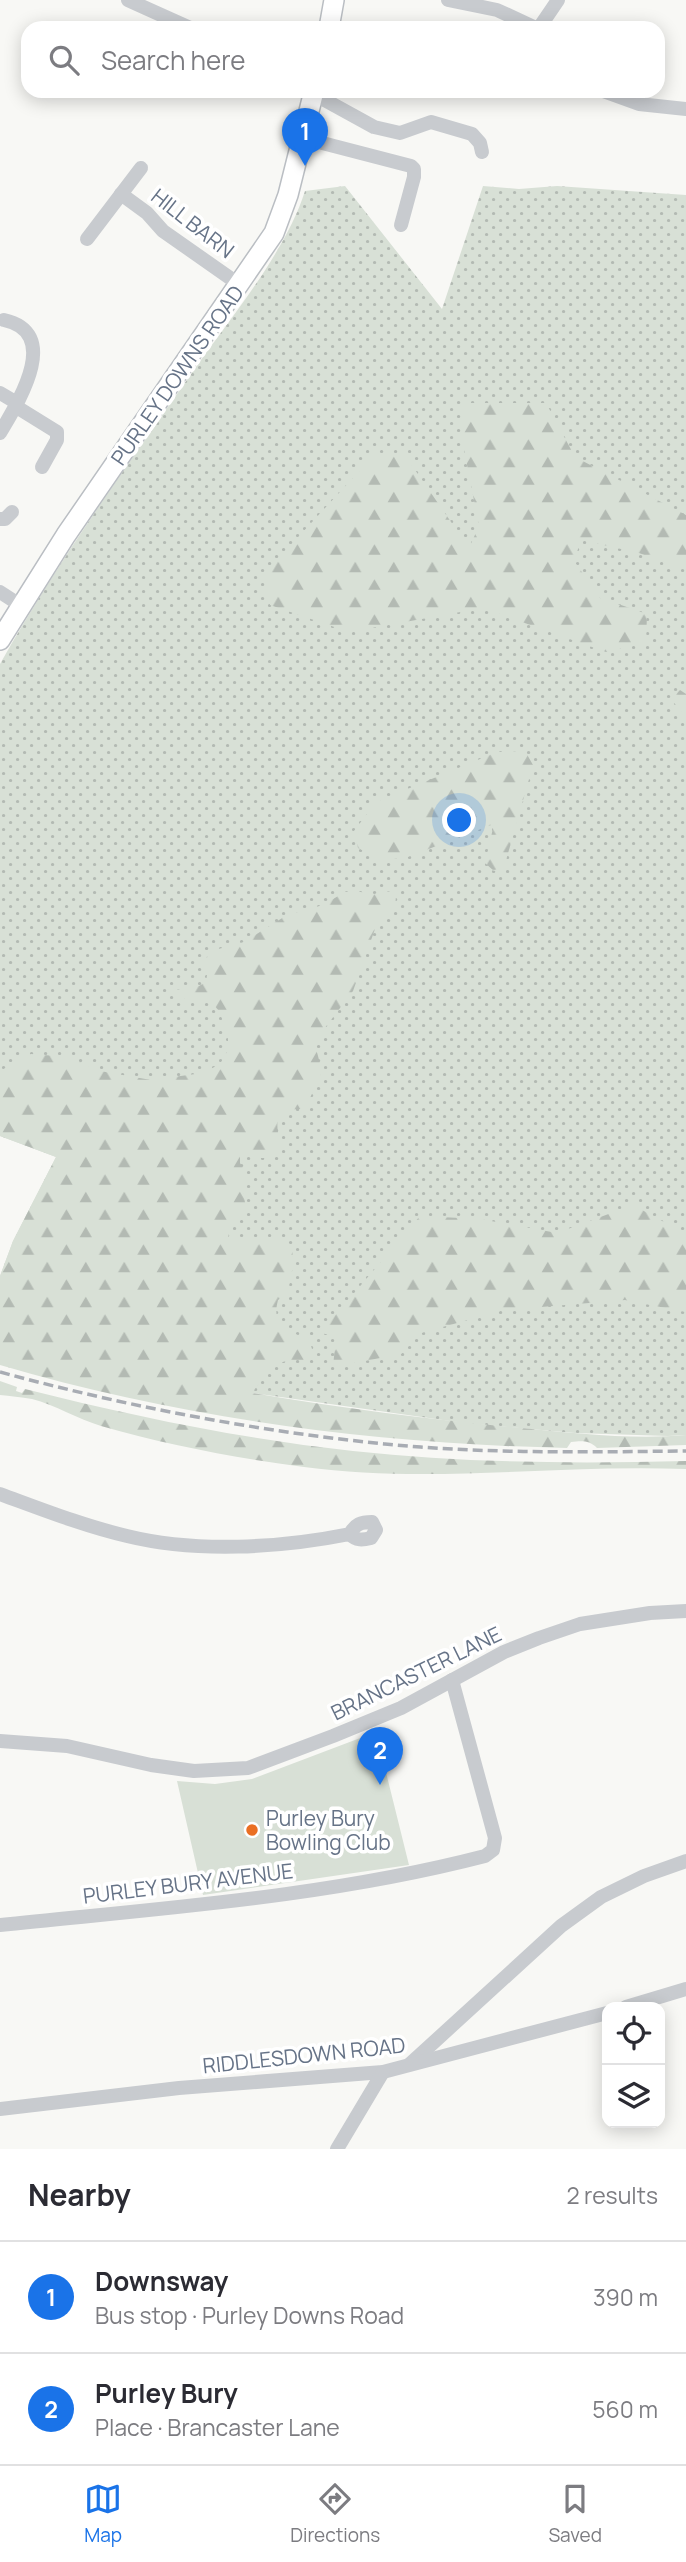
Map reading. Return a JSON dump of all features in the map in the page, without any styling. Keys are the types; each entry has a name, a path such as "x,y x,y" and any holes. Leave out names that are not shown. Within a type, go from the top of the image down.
{"street":[{"path":"128,0 174,21"},
{"path":"330,21 334,0"},
{"path":"448,0 481,3 524,21"},
{"path":"543,21 558,0"},
{"name":"PURLEY DOWNS ROAD","path":"0,640 116,462 267,245 278,223 313,98"},
{"path":"323,98 374,127 400,133 431,122 472,134 480,143 482,152"},
{"path":"622,98 639,104 686,109"},
{"path":"303,138 411,166 414,169 414,177 401,225"},
{"name":"HILL BARN","path":"87,239 141,168"},
{"name":"HILL BARN","path":"121,194 147,213 163,231 240,285"},
{"path":"0,433 30,374 32,360 30,344 22,327 4,320"},
{"path":"0,393 57,432 57,440 42,467"},
{"path":"0,592 20,606"},
{"path":"0,1494 127,1536 169,1543 253,1547 316,1541 350,1534"},
{"name":"BRANCASTER LANE","path":"0,1741 67,1746 150,1765 194,1771 247,1768 401,1708 504,1652 580,1625 650,1613 686,1611"},
{"name":"PURLEY BURY AVENUE","path":"0,1925 239,1900 422,1872 485,1856 493,1850 495,1838 452,1680"},
{"path":"407,2067 561,1926 601,1897 644,1876 686,1861"},
{"path":"643,2002 686,1989"},
{"name":"RIDDLESDOWN ROAD","path":"0,2109 179,2088 383,2072 602,2014"},
{"path":"337,2149 383,2072"}],"green space":[{"path":"345,186 442,309 483,186 519,189 557,186 686,195 686,1435 575,1433 464,1423 252,1393 0,1276 13,1241 56,1157 0,1136 0,664 94,513 272,259 305,191"},
{"path":"464,403 546,403 575,457 686,515 686,570 639,553 581,540 574,561 603,602 647,614 646,643 606,652 483,608 349,632 270,605 264,574 375,454 404,454 469,548 479,526 461,434"},
{"path":"680,690 686,694 686,718 671,699"},
{"path":"525,751 533,765 505,864 494,871 485,863 494,824 405,858 381,860 358,848 354,831 376,802 497,752"},
{"path":"392,891 396,895 395,909 375,929 353,991 318,1037 316,1048 322,1072 307,1104 280,1117 277,1126 279,1147 268,1158 260,1158 248,1151 240,1157 247,1176 243,1189 246,1209 230,1228 228,1238 232,1241 278,1240 290,1244 293,1262 288,1293 278,1300 277,1316 283,1327 309,1339 312,1349 307,1360 287,1361 274,1366 252,1393 488,1425 604,1435 686,1435 686,1445 597,1448 588,1442 579,1441 571,1442 567,1448 495,1446 352,1434 210,1414 69,1384 0,1365 0,1276 13,1241 56,1157 0,1136 0,1071 31,1054 68,1057 100,1071 151,1080 203,1073 220,1064 228,1050 228,1039 220,1012 211,1002 177,998 173,993 175,990 199,986 206,982 203,962 211,951 244,942 287,915 323,905 345,892 374,894"},
{"path":"633,1205 686,1234 686,1312 625,1300 504,1310 421,1333 401,1354 333,1367 336,1336 320,1333 420,1216 480,1219 557,1233"},
{"path":"0,1381 17,1387 16,1391 22,1393 25,1389 188,1426 311,1446 478,1460 686,1461 686,1469 399,1474 304,1467 202,1450 101,1426 28,1398 0,1395"},
{"path":"376,1732 409,1865 203,1895 177,1781 215,1784 252,1779"}],"railway":[{"path":"0,1372 191,1416 336,1439 498,1451 686,1451"}],"place":[{"name":"Downsway","path":"305,166"},
{"name":"Purley Bury","path":"380,1785"},
{"name":"Purley Bury Bowling Club","path":"252,1830"}]}
